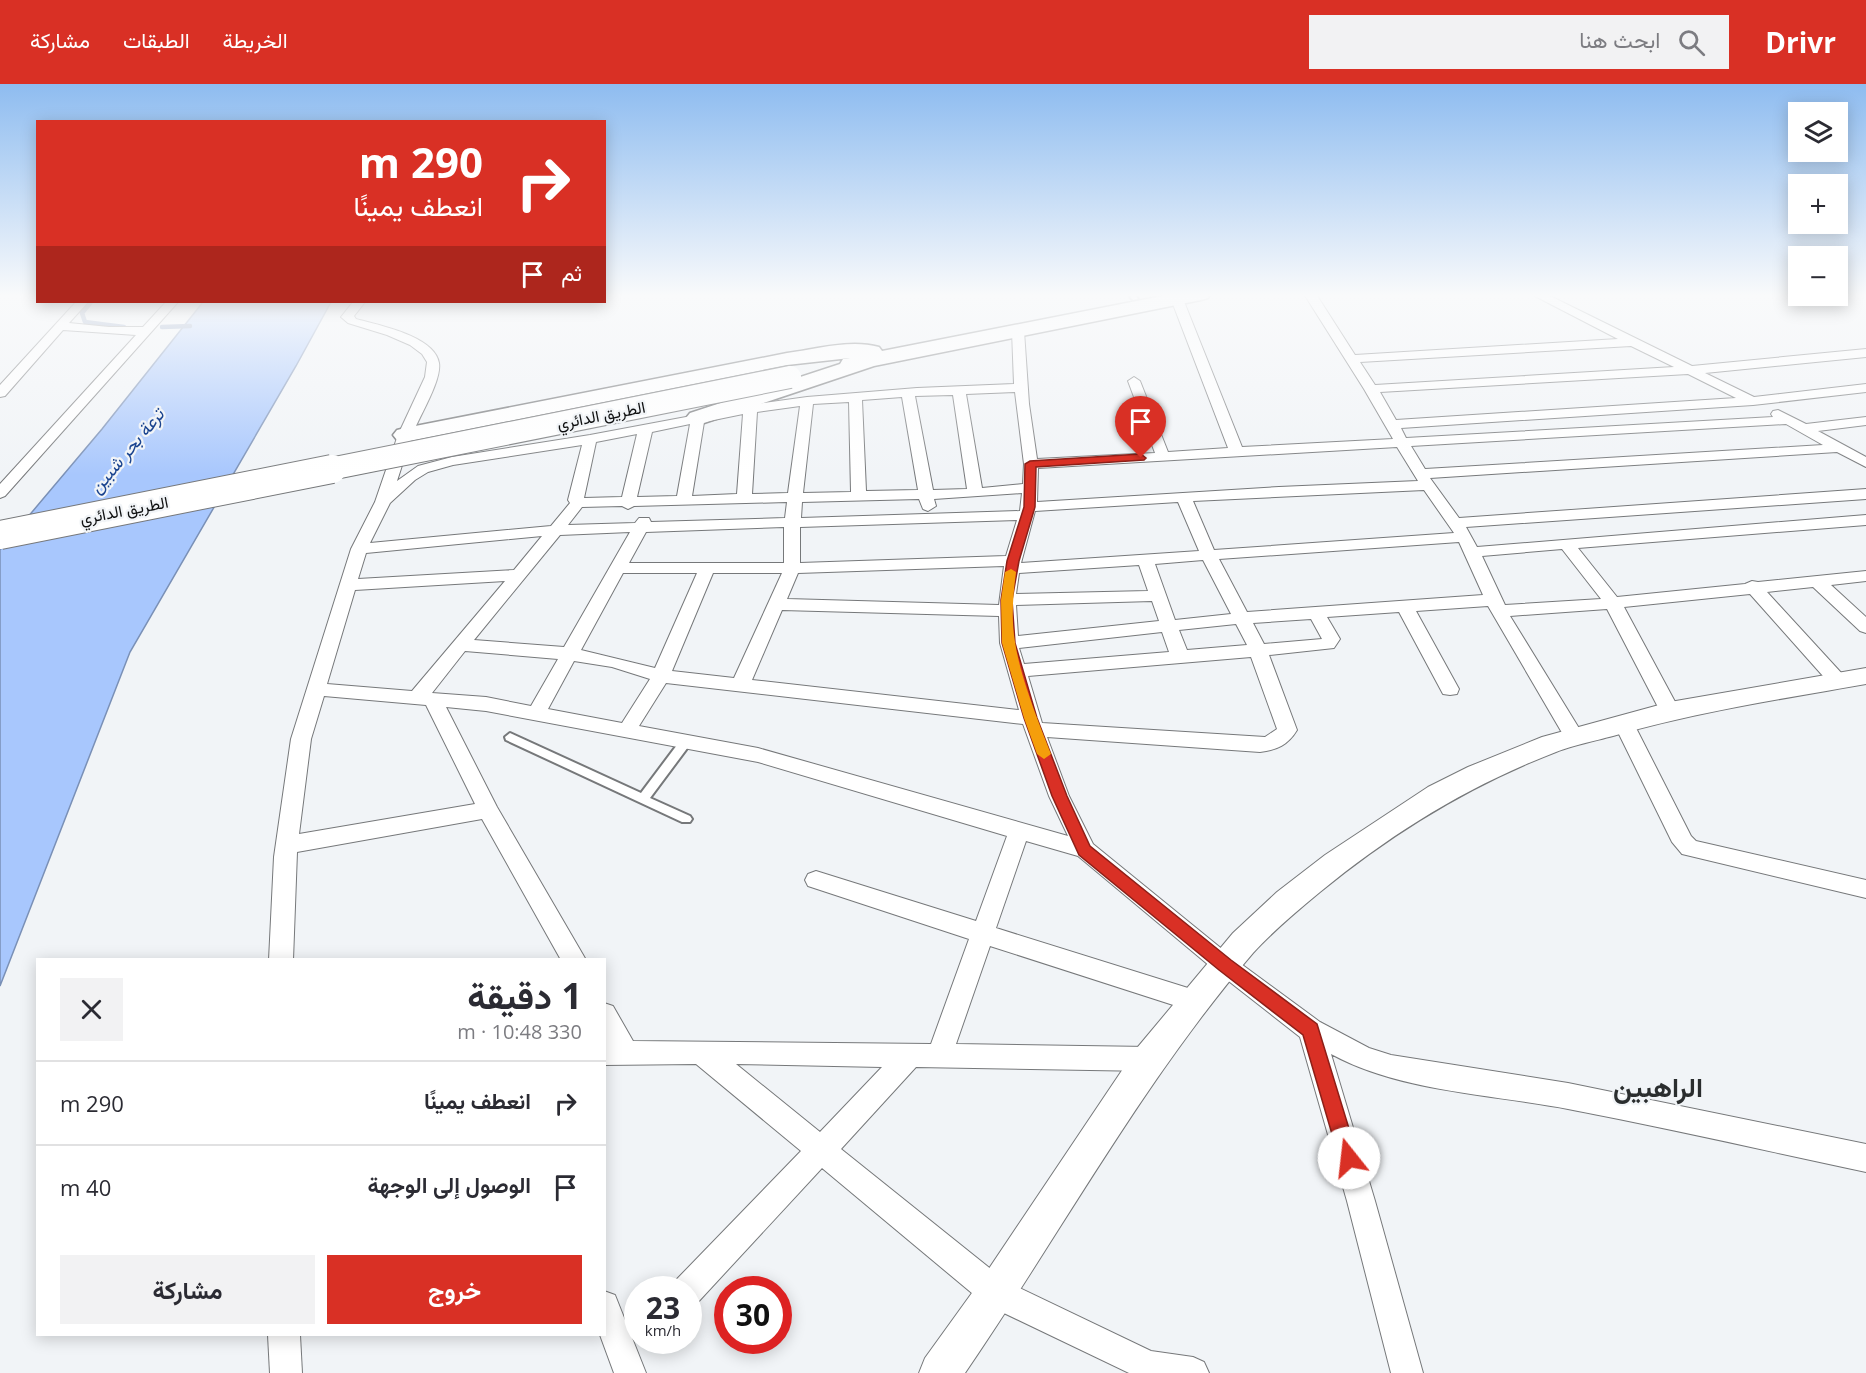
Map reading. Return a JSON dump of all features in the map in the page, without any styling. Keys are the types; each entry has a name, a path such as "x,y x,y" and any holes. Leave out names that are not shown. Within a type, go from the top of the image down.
{"highway":[{"path":"405,435 787,359 823,354"},
{"path":"857,354 873,356"},
{"name":"الطريق الدائري","path":"873,356 881,354"},
{"name":"الطريق الدائري","path":"0,535 884,354"},
{"path":"698,418 873,356"},
{"name":"الطريق الدائري","path":"0,525 788,373"}],"street":[{"path":"0,393 35,354"},
{"path":"0,493 124,354"},
{"path":"281,958 287,844 301,739 359,549 384,502 405,435 431,376 433,362 428,354"},
{"path":"1019,354 1030,464 1028,503 1012,565 1007,606 1009,643 1032,724 1059,796 1085,850"},
{"path":"1193,354 1238,452"},
{"path":"1349,354 1400,441 1465,537 1496,606 1575,738"},
{"path":"1352,359 1428,354"},
{"path":"1660,354 1865,461"},
{"path":"1371,389 1692,370 1856,354"},
{"path":"1849,355 1866,364"},
{"path":"1134,381 1163,456"},
{"path":"384,502 410,477 437,464 807,401 908,393 1021,388"},
{"path":"1390,425 1753,401 1866,388"},
{"path":"959,391 975,493"},
{"path":"908,393 930,518"},
{"path":"855,397 860,496"},
{"path":"740,685 792,568 792,524 807,401"},
{"path":"744,498 750,409"},
{"path":"684,501 698,418"},
{"path":"1030,464 1788,420"},
{"path":"1804,428 1866,421"},
{"path":"628,504 646,428"},
{"path":"578,503 576,500 590,439"},
{"path":"359,549 556,530 930,518 1028,503 1184,497 1840,448"},
{"path":"578,503 628,504 744,498 975,493 1028,503"},
{"path":"617,568 1012,565 1145,559 1465,537 1866,494"},
{"path":"459,645 570,653 627,664 661,676 1032,724 1270,744 1281,738 1287,730 1244,618 1208,554 1184,497"},
{"path":"425,698 459,645 578,503"},
{"path":"536,713 654,503"},
{"path":"1465,537 1567,545 1866,520"},
{"path":"1567,545 1613,603 1670,711"},
{"path":"1145,559 1156,596 1180,657"},
{"path":"627,730 661,676 707,568"},
{"path":"348,585 518,575"},
{"path":"1009,643 1244,618 1405,607 1613,603 1752,586 1866,576"},
{"path":"1818,582 1866,627"},
{"path":"1752,586 1852,678"},
{"path":"776,604 1007,606 1156,596"},
{"path":"1405,607 1450,689"},
{"path":"1017,671 1330,643 1331,639 1316,613"},
{"path":"940,1373 996,1293 1149,1059 1244,942 1335,863 1438,794 1476,774 1541,747 1670,711 1852,678"},
{"path":"315,689 486,704 687,740 758,755 1085,850 1225,965 1311,1030 1363,1058 1391,1067 1568,1096 1866,1158"},
{"path":"425,698 573,958"},
{"path":"1624,724 1683,842 1692,849 1866,889"},
{"path":"287,844 488,810"},
{"path":"939,1056 1019,832"},
{"path":"816,880 1195,1001"},
{"path":"606,1021 615,1053 701,1052 1149,1059"},
{"path":"1311,1030 1361,1201 1407,1373"},
{"path":"701,1052 996,1293 1149,1365 1193,1373"},
{"path":"701,1276 822,1152 911,1056"},
{"path":"606,1310 630,1357"},
{"path":"284,1336 286,1373"}],"lane":[{"path":"510,737 686,819"},
{"path":"643,799 687,740"}],"water":[{"name":"ترعة بحر شبين","path":"162,354 302,354 130,652 0,986 0,550"}],"slow traffic":[{"path":"1011,572 1006,600 1009,643 1030,718 1044,754"}],"district":[{"name":"الراهبين","path":"1658,1088"}],"route":[{"path":"1141,458 1030,464 1029,507 1011,569 1006,600 1009,643 1030,718 1059,796 1085,850 1225,965 1311,1030 1349,1158"}]}
